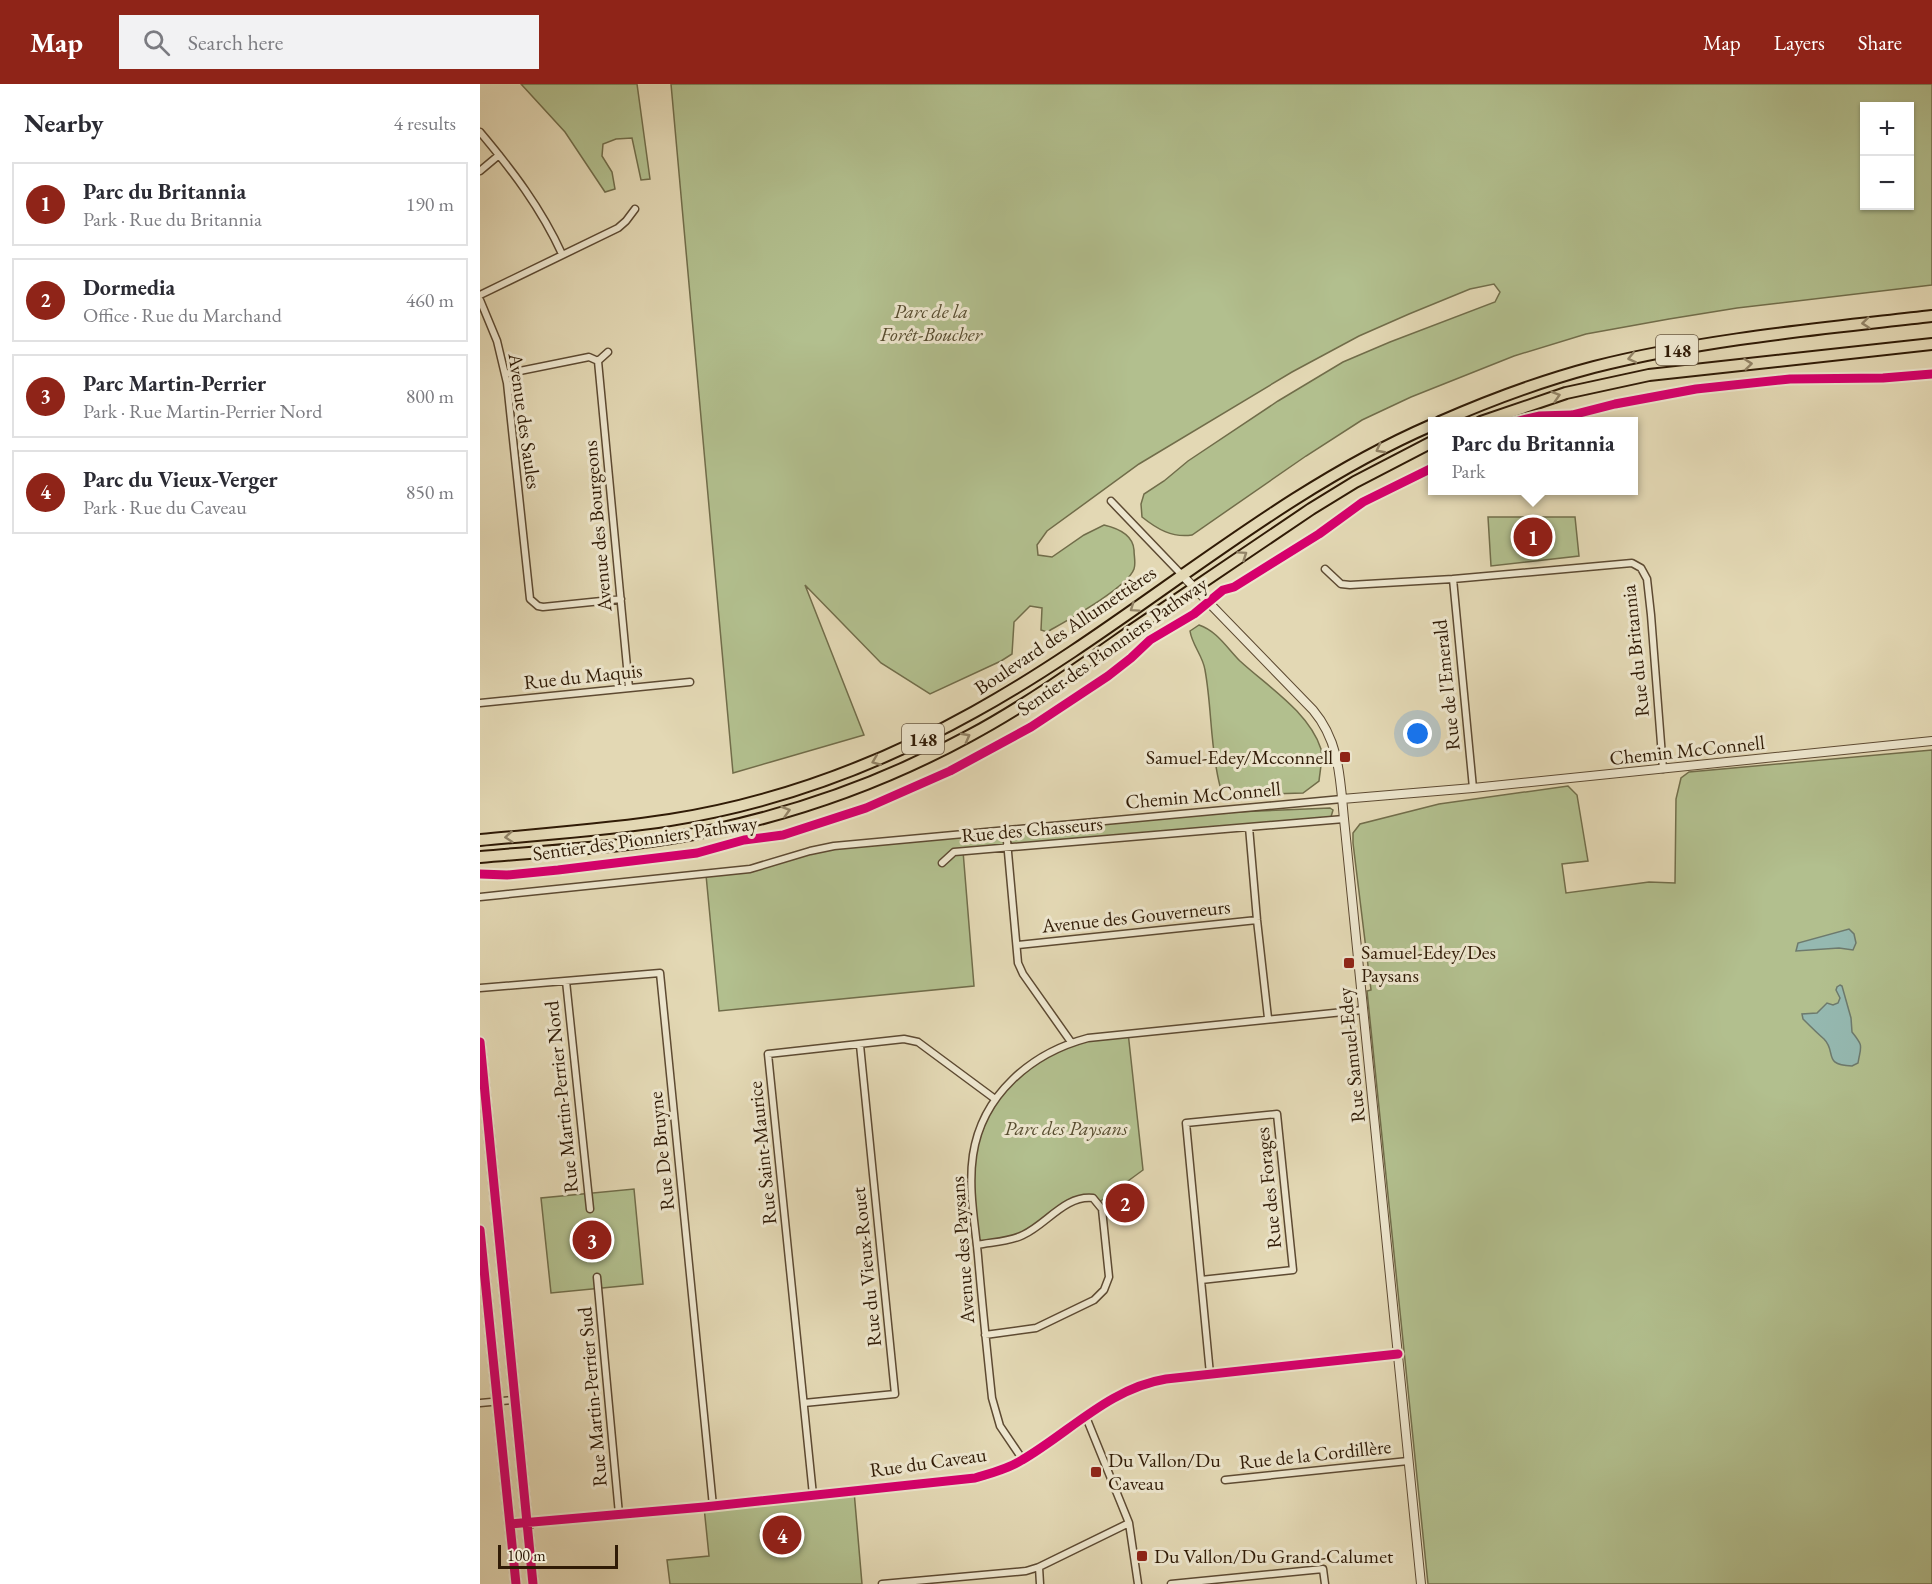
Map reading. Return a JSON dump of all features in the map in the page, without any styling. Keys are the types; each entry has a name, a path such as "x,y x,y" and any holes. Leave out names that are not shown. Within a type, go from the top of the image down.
{"highway":[{"name":"148","path":"1452,417 1519,390 1594,367 1642,356 1770,335 1932,316"},
{"name":"148","path":"1495,417 1566,393 1649,375 1932,344"},
{"name":"Boulevard des Allumettières","path":"480,840 582,831 681,818 768,798 847,772 927,737 1001,696 1059,661 1181,574 1292,501 1343,469 1428,426"},
{"name":"Boulevard des Allumettières","path":"480,857 635,843 713,830 806,805 853,788 935,753 1020,706 1347,487 1428,444"}],"main road":[{"path":"480,1042 533,1584"},
{"path":"480,1230 516,1584"}],"street":[{"path":"480,132 519,179 561,254"},
{"path":"480,171 500,155"},
{"path":"480,294 618,228 635,209"},
{"name":"Avenue des Saules","path":"480,300 497,341 505,374 530,599 543,607 621,599"},
{"path":"505,374 589,357 598,361 608,351"},
{"name":"Avenue des Bourgeons","path":"598,361 629,688"},
{"name":"Rue Samuel-Edey","path":"1111,501 1322,720 1335,748 1421,1584"},
{"name":"Rue du Britannia","path":"1325,569 1341,584 1350,585 1453,579 1632,563 1641,568 1647,579 1651,615 1663,769"},
{"name":"Rue de l'Emerald","path":"1453,579 1473,788"},
{"name":"Rue du Maquis","path":"480,703 690,682"},
{"name":"Chemin McConnell","path":"480,897 734,872 762,867 810,851 834,846 1473,788 1932,741"},
{"name":"Rue des Chasseurs","path":"942,863 954,852 1344,819"},
{"path":"1249,827 1268,1018"},
{"path":"1006,830 1018,963 1023,974 1071,1042"},
{"name":"Avenue des Gouverneurs","path":"1018,945 1257,920"},
{"name":"Rue De Bruyne","path":"480,988 660,973 713,1506"},
{"name":"Rue Martin-Perrier Nord","path":"566,981 590,1209"},
{"name":"Avenue des Paysans","path":"1023,1460 1000,1426 995,1413 971,1195 973,1155 984,1118 995,1099 1024,1069 1052,1050 1071,1042 1118,1034 1363,1010"},
{"name":"Rue Saint-Maurice","path":"813,1495 768,1054 904,1040 918,1042 995,1099"},
{"name":"Rue du Vieux-Rouet","path":"804,1403 895,1394 860,1045"},
{"name":"Rue des Forages","path":"1202,1280 1293,1270 1276,1114 1186,1123 1210,1374"},
{"path":"977,1245 1011,1240 1024,1235 1073,1200 1083,1197 1093,1198 1101,1209 1109,1277 1104,1290 1094,1300 1036,1328 985,1335"},
{"name":"Rue Martin-Perrier Sud","path":"597,1277 619,1514"},
{"name":"Rue du Caveau","path":"510,1524 713,1506 975,1478 1023,1460 1117,1396 1141,1384 1166,1379 1398,1354"},
{"path":"480,1403 514,1400"},
{"path":"1086,1417 1129,1523 1138,1584"},
{"name":"Rue de la Cordillère","path":"1225,1480 1408,1461"},
{"path":"882,1584 949,1581 1039,1567 1129,1523"},
{"path":"1039,1567 1040,1584"},
{"path":"1171,1584 1233,1581 1323,1569 1325,1584"}],"green space":[{"path":"521,84 637,84 650,179 641,180 632,138 616,139 603,144 602,156 612,172 615,189 605,192 565,132"},
{"name":"Parc de la Forêt-Boucher","path":"671,84 1932,84 1932,285 1737,308 1586,334 1514,356 1411,397 1362,420 1192,535 1165,532 1142,517 1141,504 1144,494 1188,461 1278,401 1343,362 1495,302 1500,292 1494,284 1470,289 1409,314 1359,336 1292,372 1139,464 1047,531 1037,545 1038,555 1052,557 1084,535 1104,525 1114,528 1131,540 1134,550 1134,569 1129,577 1108,594 1047,632 1041,630 1042,608 1030,606 1014,622 1012,654 930,694 881,663 805,585 864,735 733,773"},
{"path":"1488,517 1575,517 1579,556 1491,566"},
{"path":"1199,625 1216,636 1307,723 1321,749 1322,760 1319,781 1303,793 1238,795 1220,786 1214,757 1205,670 1190,631"},
{"path":"1932,750 1932,1584 1428,1584 1367,991 1371,990 1353,833 1360,824 1439,804 1568,786 1577,795 1588,861 1562,864 1566,893 1649,882 1675,883 1676,799 1681,778 1689,772"},
{"path":"1330,808 1333,810 1331,817 1023,848 963,851 974,986 719,1011 706,875 750,869 810,851 1163,815"},
{"name":"Parc des Paysans","path":"1128,1032 1143,1170 1098,1203 1083,1197 1025,1235 977,1245 973,1155 995,1099 1024,1069 1073,1042"},
{"path":"634,1189 643,1284 551,1293 541,1198"},
{"path":"854,1491 862,1584 670,1584 667,1560 709,1556 704,1507"}],"water":[{"path":"1849,929 1854,934 1856,943 1853,950 1839,948 1796,951 1798,943"},
{"path":"1840,985 1851,1018 1852,1032 1861,1046 1858,1063 1852,1066 1833,1060 1828,1044 1803,1019 1802,1014 1817,1013 1827,1003 1833,1005 1838,1003 1840,998 1836,990"}],"cycle path":[{"path":"1535,417 1572,415 1615,404 1696,389 1790,379 1883,378 1932,374"},
{"name":"Sentier des Pionniers Pathway","path":"480,874 507,875 697,853 744,840 783,835 866,808 950,771 1031,727 1108,676 1150,640 1194,614 1223,590 1234,587 1319,534 1363,502 1428,470"},
{"path":"480,1042 533,1584"},
{"path":"480,1230 516,1584"},
{"path":"510,1524 704,1507 975,1478 1017,1463 1108,1401 1146,1384 1166,1379 1398,1354"}],"place":[{"name":"Parc du Britannia","path":"1533,537"},
{"name":"Samuel-Edey/Mcconnell","path":"1345,757"},
{"name":"Samuel-Edey/Des Paysans","path":"1349,963"},
{"name":"Dormedia","path":"1125,1203"},
{"name":"Parc Martin-Perrier","path":"592,1240"},
{"name":"Du Vallon/Du Caveau","path":"1096,1472"},
{"name":"Parc du Vieux-Verger","path":"782,1535"},
{"name":"Du Vallon/Du Grand-Calumet","path":"1142,1556"}]}
